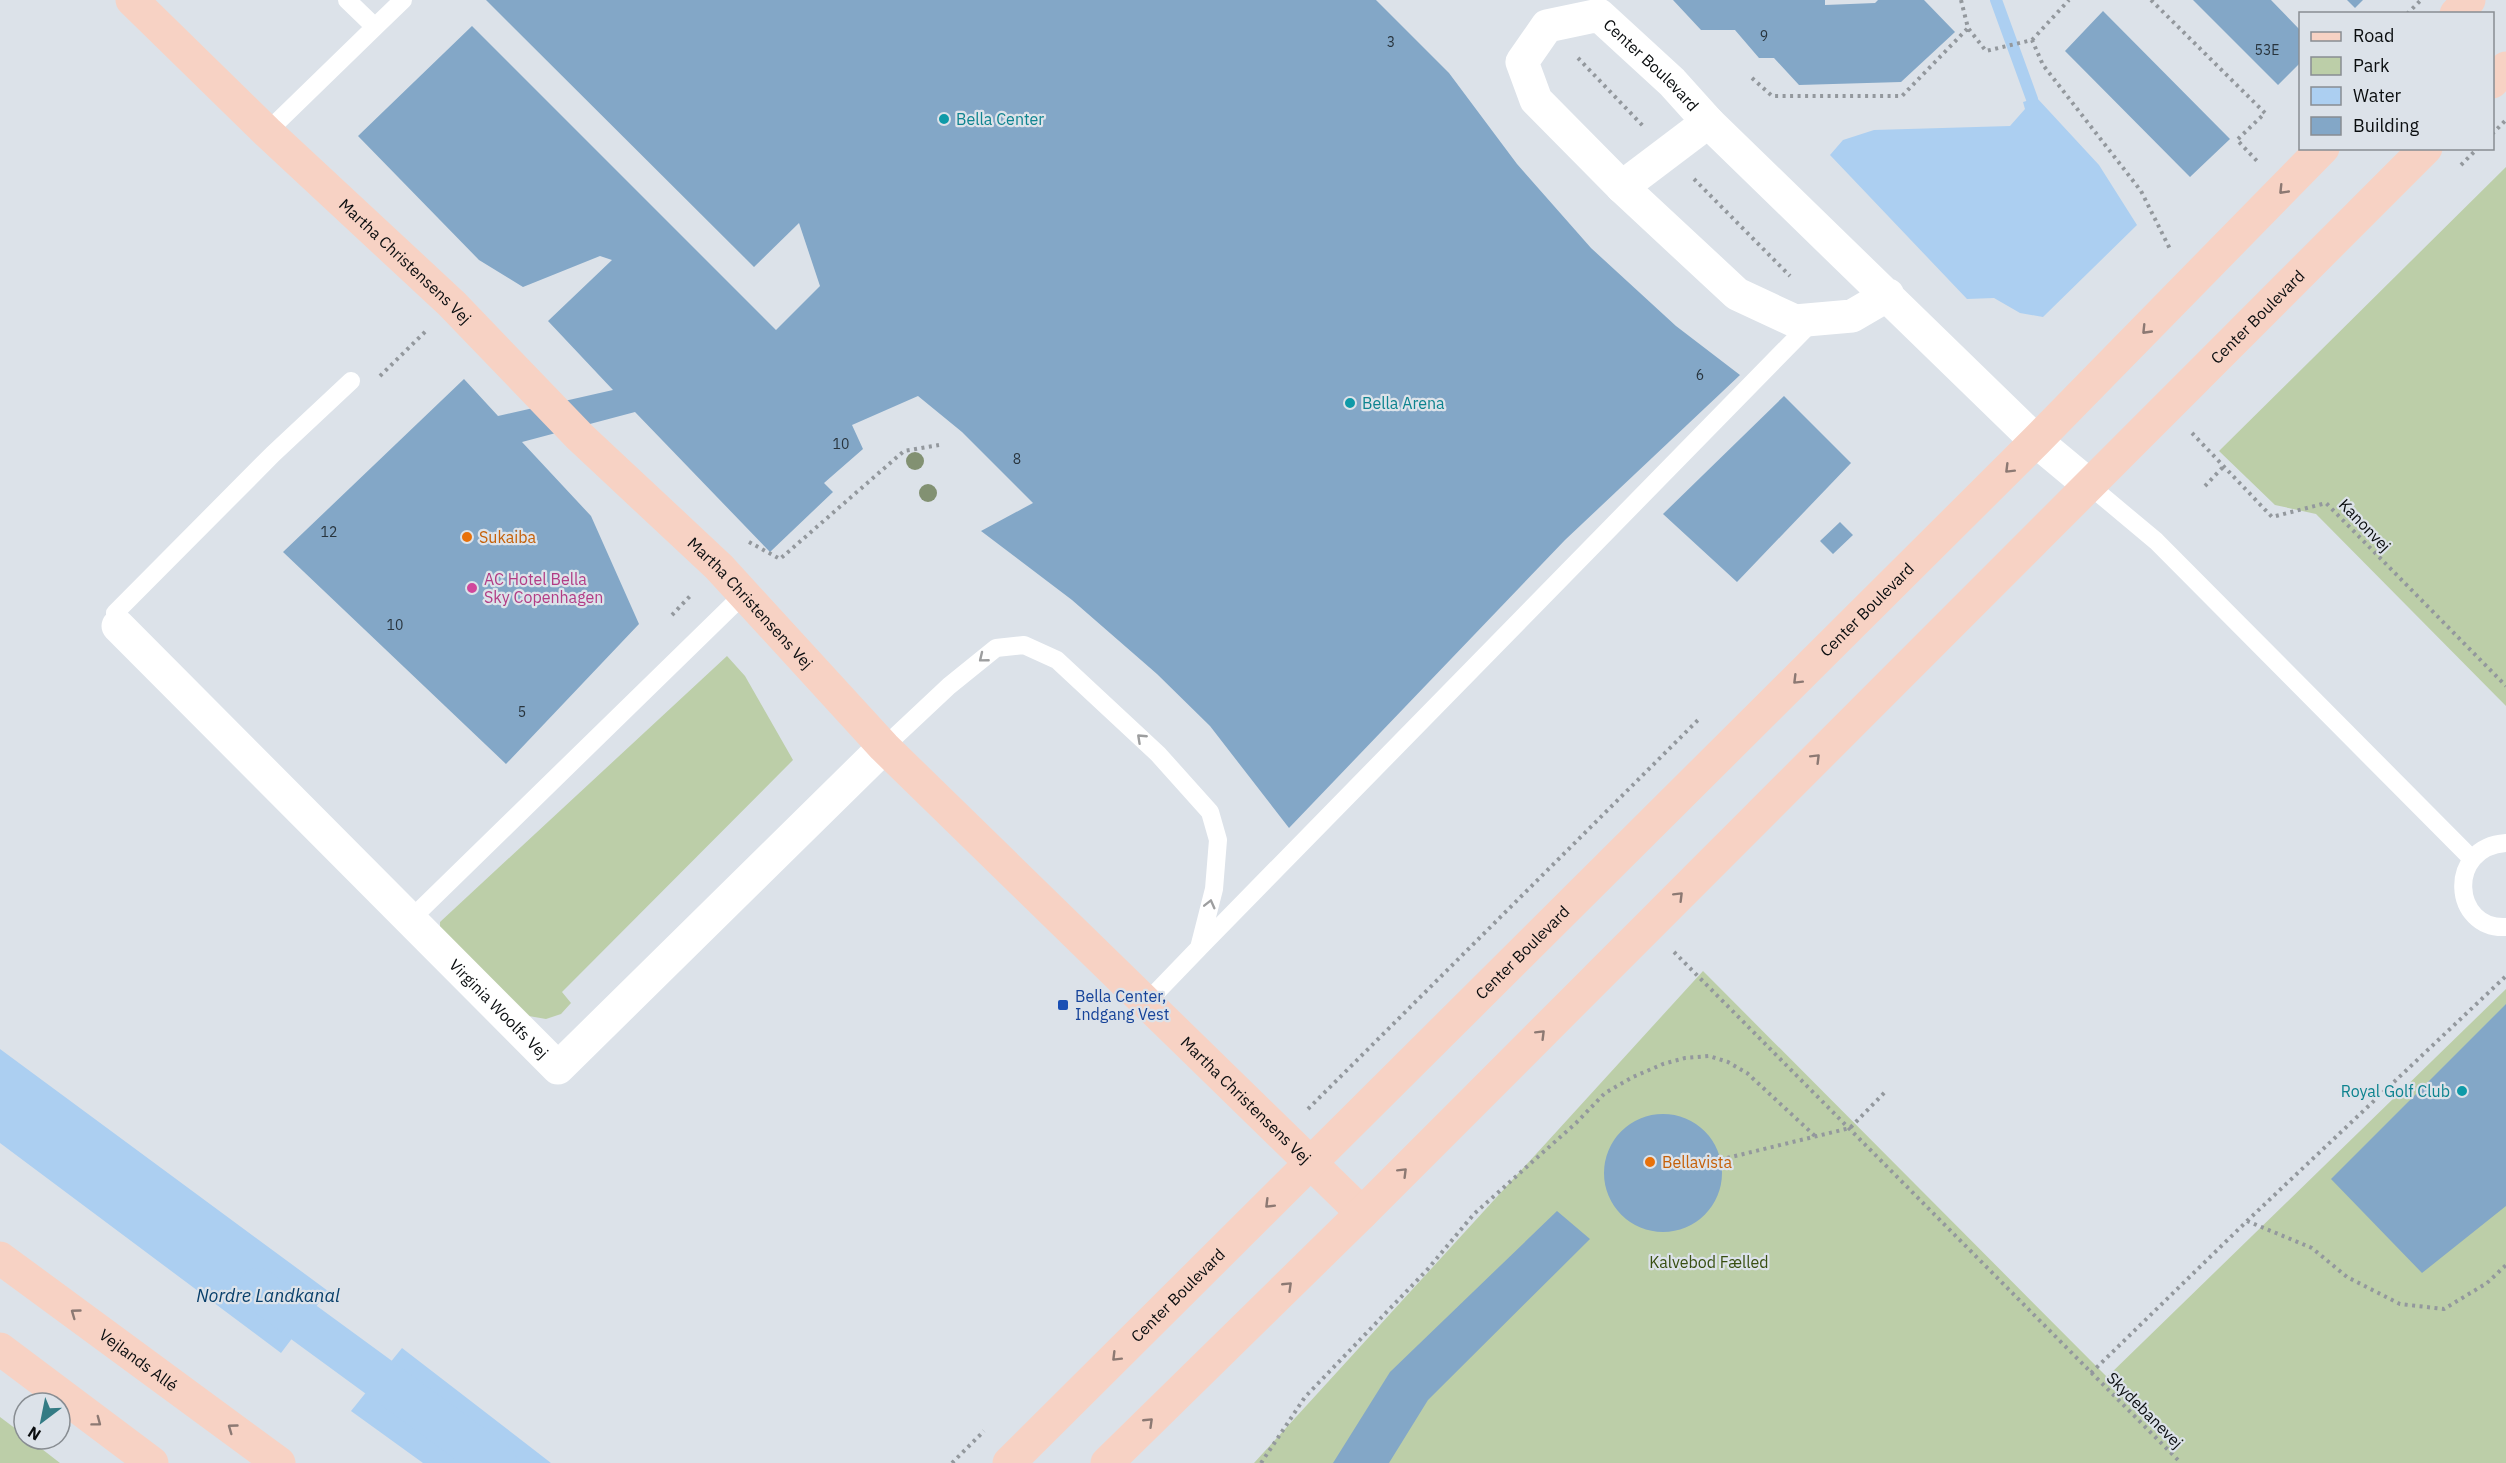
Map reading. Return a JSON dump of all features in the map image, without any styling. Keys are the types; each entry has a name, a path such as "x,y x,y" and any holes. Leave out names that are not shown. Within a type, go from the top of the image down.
{"street":[{"name":"Martha Christensens Vej","path":"132,0 267,132 452,304 580,437 719,567 885,747 1362,1213"},
{"path":"2458,12 2469,0"},
{"name":"Center Boulevard","path":"1888,295 1852,316 1795,321 1737,294 1622,187 1536,100 1522,62 1547,26 1599,15 1672,82 1708,122 1888,295 2037,441 2089,485"},
{"path":"2494,81 2506,68"},
{"name":"Center Boulevard","path":"1622,187 1708,122"},
{"name":"Center Boulevard","path":"1009,1463 2037,441 2322,150"},
{"name":"Center Boulevard","path":"1107,1463 1362,1213 2424,150"},
{"name":"Virginia Woolfs Vej","path":"117,626 558,1068 885,747"},
{"name":"Vejlands Allé","path":"0,1258 279,1463"},
{"path":"0,1349 152,1463"}],"lane":[{"path":"347,0 375,27"},
{"path":"267,132 403,0"},
{"path":"1146,1003 1815,319"},
{"path":"117,626 115,614 273,454 351,381"},
{"path":"2089,485 2156,540 2472,859"},
{"path":"411,919 744,594"},
{"path":"885,747 949,686 996,648 1024,645 1057,660 1158,754 1210,812 1218,840 1214,889 1199,948"},
{"path":"2506,843 2482,849 2465,870 2462,882 2463,895 2468,907 2476,916 2488,924 2506,927"}],"path":[{"path":"1961,0 1968,28 1986,51 2031,40 2069,0"},
{"path":"2151,0 2265,113 2237,140 2259,163"},
{"path":"2409,12 2421,0"},
{"path":"1752,78 1772,96 1902,96 1968,28"},
{"path":"2031,40 2043,65 2141,191 2190,284"},
{"path":"2494,133 2506,120"},
{"path":"351,381 368,388 452,304"},
{"name":"Kanonvej","path":"2192,433 2272,517 2326,503 2506,686"},
{"path":"780,560 904,451 939,445"},
{"path":"2205,486 2224,466"},
{"name":"Skydebanevej","path":"1671,949 2181,1463"},
{"path":"2091,1374 2247,1221 2506,976"},
{"path":"1261,1463 1305,1397 1427,1270 1474,1214 1576,1123 1605,1093 1663,1064 1685,1058 1709,1056 1728,1062 1747,1073 1815,1136"},
{"path":"1727,1158 1850,1128 1887,1090"},
{"path":"2247,1221 2312,1248 2347,1277 2400,1304 2444,1309 2487,1283 2506,1265"}],"green space":[{"path":"2506,167 2506,706 2316,514 2275,505 2219,451"},
{"path":"727,656 745,676 793,760 562,992 571,1003 561,1014 546,1019 523,1015 440,931 440,922"},
{"name":"Kalvebod Fælled","path":"1703,971 2107,1377 2506,989 2506,1463 1254,1463"},
{"path":"0,1417 12,1426 12,1451 44,1451 60,1463 0,1463"}],"water":[{"path":"2037,98 2099,165 2137,225 2043,317 2020,313 1994,298 1967,299 1830,155 1843,140 1874,130 2010,126 2025,109 2023,102"},
{"name":"Nordre Landkanal","path":"0,1049 328,1291 281,1353 0,1143"},
{"path":"402,1348 551,1463 423,1463 351,1411"}],"building":[{"path":"486,0 1376,0 1449,73 1517,164 1591,248 1676,326 1740,375 1565,540 1289,828 1210,726 1157,674 1072,600 981,531 1033,503 962,432 918,396 852,425 863,449 824,483 833,492 770,552 635,412 522,442 591,516 639,624 506,764 283,552 464,379 498,416 613,390 548,321 612,260 600,256 523,287 479,260 358,136 472,26 776,330 820,286 799,223 754,267"},
{"path":"1673,0 1825,0 1825,5 1875,3 1878,0 1924,0 1955,32 1901,82 1799,85 1774,58 1759,58 1735,30 1701,30"},
{"path":"2193,0 2271,0 2299,29 2299,64 2278,85"},
{"path":"2347,0 2363,0 2355,8"},
{"path":"2103,11 2230,139 2190,177 2065,51"},
{"path":"1784,396 1851,463 1737,582 1663,514"},
{"path":"1840,522 1853,535 1833,554 1820,541"},
{"name":"Royal Golf Club","path":"2506,1004 2506,1206 2422,1273 2331,1179"},
{"path":"1663,1114 1686,1118 1705,1131 1718,1150 1722,1173 1718,1196 1705,1215 1686,1228 1663,1232 1640,1228 1621,1215 1608,1196 1604,1173 1608,1150 1621,1131 1640,1118"},
{"path":"1557,1211 1590,1239 1428,1400 1389,1463 1333,1463 1390,1372"}],"waterway":[{"path":"1996,0 2032,99"},
{"name":"Nordre Landkanal","path":"258,1289 496,1463"}],"place":[{"name":"Bella Center","path":"944,119"},
{"name":"Bella Arena","path":"1350,403"},
{"name":"Sukaiba","path":"467,537"},
{"name":"AC Hotel Bella Sky Copenhagen","path":"472,588"},
{"name":"Bella Center, Indgang Vest","path":"1063,1005"},
{"name":"Royal Golf Club","path":"2462,1091"},
{"name":"Bellavista","path":"1650,1162"}]}
